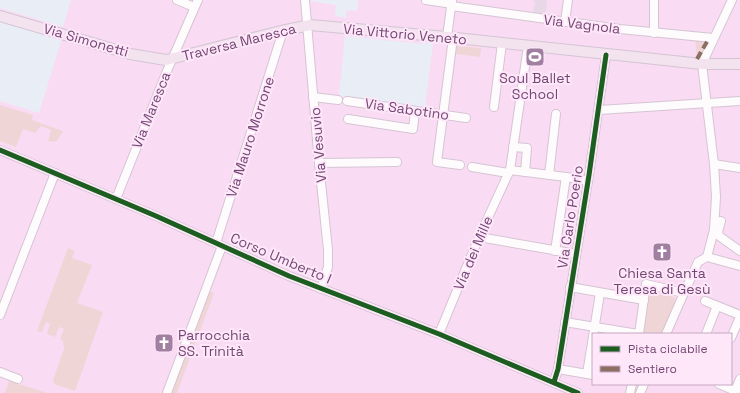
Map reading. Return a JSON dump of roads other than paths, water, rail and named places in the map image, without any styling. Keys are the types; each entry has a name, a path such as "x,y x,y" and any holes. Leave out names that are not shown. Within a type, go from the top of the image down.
{"main road":[{"name":"Via Simonetti","path":"0,16 130,54 166,60 172,59"},
{"name":"Traversa Maresca","path":"172,59 307,26"},
{"name":"Via Vittorio Veneto","path":"307,26 502,43 606,55 740,64"}],"street":[{"path":"177,0 196,4"},
{"name":"Via Vesuvio","path":"305,0 329,259 321,289"},
{"name":"Via Vagnola","path":"426,0 565,22 711,39"},
{"path":"565,22 568,0"},
{"path":"654,0 654,33"},
{"path":"666,333 698,262 707,257 714,230 716,208 714,164 700,62 732,0"},
{"name":"Via Maresca","path":"116,198 172,59 196,4"},
{"path":"452,4 443,114 437,162 460,166"},
{"name":"Via Mauro Morrone","path":"167,393 219,244 282,31"},
{"path":"494,107 502,43"},
{"name":"Via dei Mille","path":"439,334 479,237 509,172 528,46"},
{"name":"Via Carlo Poerio","path":"554,382 558,370 606,55"},
{"path":"313,97 338,100"},
{"name":"Via Sabotino","path":"347,101 466,118"},
{"path":"598,110 740,101"},
{"path":"348,119 414,129 416,111"},
{"path":"549,175 556,114"},
{"path":"513,147 527,148 525,172"},
{"name":"Corso Umberto I","path":"0,150 116,198 321,289 439,334 578,393"},
{"path":"319,163 397,162"},
{"path":"714,164 740,168"},
{"path":"472,168 509,172 525,172 588,181"},
{"path":"0,315 55,173"},
{"path":"555,251 566,177"},
{"path":"721,221 718,232 719,236 740,251"},
{"path":"479,237 576,254"},
{"path":"707,257 740,266"},
{"path":"638,333 646,284 684,293"},
{"path":"570,287 644,300"},
{"path":"593,333 600,292"},
{"path":"705,302 740,316 732,336"},
{"path":"706,333 717,306"},
{"path":"565,322 632,333"},
{"path":"558,370 590,375 592,350"},
{"path":"0,372 18,379"},
{"path":"721,385 738,392 740,379"}],"place":[{"name":"Soul Ballet School","path":"535,57"},
{"name":"Chiesa Santa Teresa di Gesù","path":"662,252"},
{"name":"Parrocchia SS. Trinità","path":"164,343"}]}
